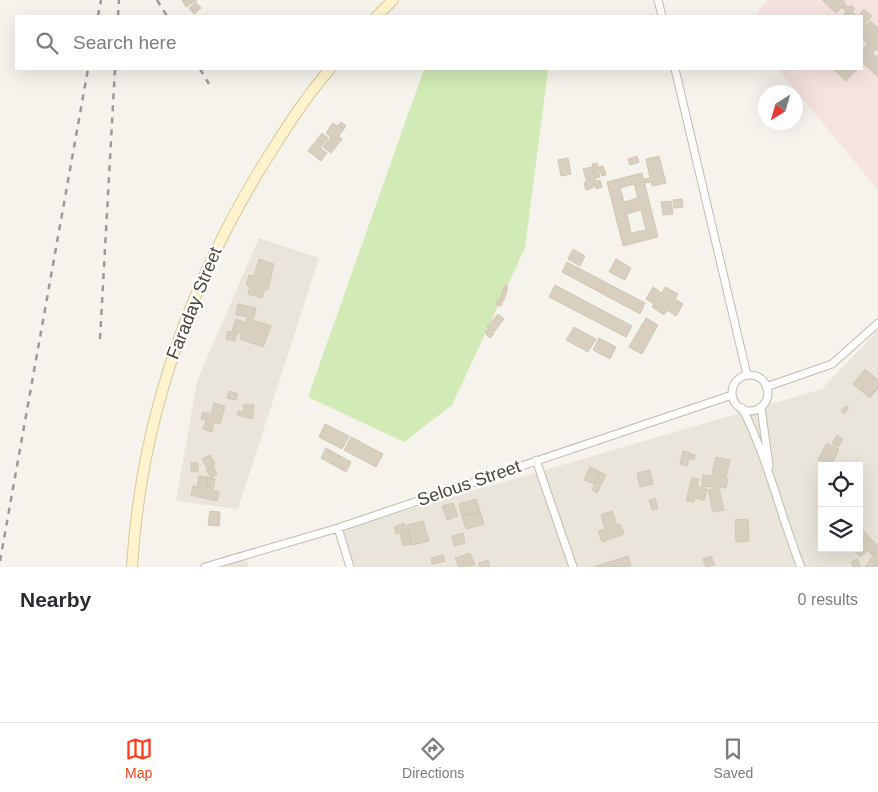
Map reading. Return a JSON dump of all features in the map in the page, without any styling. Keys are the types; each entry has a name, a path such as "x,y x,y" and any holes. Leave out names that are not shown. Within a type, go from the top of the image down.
{"street":[{"path":"378,15 393,0"},
{"path":"658,0 662,15"},
{"name":"Faraday Street","path":"132,567 147,452 166,375 182,326 209,261 248,188 297,111 329,70"},
{"path":"675,70 747,375"},
{"path":"766,387 832,364 878,323"},
{"path":"871,330 878,337"},
{"path":"770,478 761,407 767,396 766,387 758,377 747,375 737,380 732,395 734,401 742,408 753,429 783,522 801,567"},
{"name":"Selous Street","path":"205,567 338,528 732,395"},
{"path":"742,408 750,410 761,407"},
{"path":"536,460 573,567"},
{"path":"338,528 350,567"}],"shaded area":[{"path":"767,0 878,0 878,190 803,99 803,85 791,85 779,70 863,70 863,15 757,15"},
{"path":"259,238 319,258 238,509 176,501 197,381"},
{"path":"878,330 878,567 350,567 339,530 822,389"},
{"path":"246,557 249,567 214,567"}],"green space":[{"path":"424,70 548,70 525,248 452,405 404,442 308,397"}],"building":[{"path":"182,0 197,0 186,7"},
{"path":"822,0 845,0 843,2 849,8 851,5 855,9 852,12 856,15 844,15 846,11 842,7 836,13"},
{"path":"196,2 201,8 194,14 189,8"},
{"path":"864,9 872,16 865,23 867,25 870,21 878,28 878,51 876,49 872,53 878,58 878,77 863,63 863,50 868,44 863,40 863,15 859,15"},
{"path":"834,70 856,70 846,81"},
{"path":"341,122 346,126 339,136 329,128 333,123 337,126"},
{"path":"329,129 333,133 330,137 326,133"},
{"path":"322,133 328,138 321,147 315,142"},
{"path":"334,133 342,139 331,153 323,147"},
{"path":"314,143 327,153 321,161 308,151"},
{"path":"637,156 639,162 630,165 628,159"},
{"path":"659,156 666,183 652,186 651,182 645,183 644,179 650,178 646,159"},
{"path":"568,158 571,174 561,176 558,160"},
{"path":"597,163 600,177 596,178 592,164"},
{"path":"603,166 606,175 602,176 599,167"},
{"path":"592,167 596,180 593,181 594,187 586,190 584,183 587,182 583,169"},
{"path":"642,173 658,237 623,246 607,182","holes":["634,184 638,198 624,202 620,188","641,210 646,230 631,233 627,214"]},
{"path":"600,180 602,187 596,189 594,182"},
{"path":"682,199 683,207 674,208 673,200"},
{"path":"671,201 673,214 663,215 661,202"},
{"path":"573,249 585,256 580,266 568,259"},
{"path":"259,259 274,264 268,290 265,289 262,298 248,294 250,286 246,285 249,275 254,276"},
{"path":"616,259 631,268 625,280 609,272"},
{"path":"567,262 645,303 640,314 562,272"},
{"path":"505,285 508,287 504,300 500,299"},
{"path":"555,285 632,326 626,337 549,297"},
{"path":"653,287 662,293 665,287 678,294 675,299 683,304 676,316 667,310 664,315 652,307 654,304 646,299"},
{"path":"498,300 503,301 501,306 496,305"},
{"path":"238,304 256,308 254,318 236,315"},
{"path":"498,314 504,319 494,332 487,327"},
{"path":"247,318 271,326 263,347 240,339 242,334 232,331 236,319 245,323"},
{"path":"646,318 658,325 642,354 629,347"},
{"path":"574,327 596,339 588,352 566,340"},
{"path":"488,329 494,334 490,338 485,333"},
{"path":"228,331 237,333 235,341 226,339"},
{"path":"599,338 616,347 610,359 593,350"},
{"path":"865,369 878,380 878,388 870,398 853,384"},
{"path":"229,391 238,394 236,400 227,398"},
{"path":"214,403 225,406 220,424 214,422 212,432 203,429 206,420 201,419 203,412 211,414"},
{"path":"244,404 254,405 252,419 237,415 238,411 243,412"},
{"path":"846,406 849,408 844,414 841,411"},
{"path":"325,424 349,436 342,449 319,437"},
{"path":"837,435 843,439 838,447 832,443"},
{"path":"351,437 383,454 376,467 344,450"},
{"path":"827,443 839,449 833,462 818,460"},
{"path":"326,448 351,462 346,472 321,458"},
{"path":"683,451 690,453 687,466 680,464"},
{"path":"691,454 695,455 694,460 690,459"},
{"path":"210,455 215,464 207,468 202,459"},
{"path":"716,457 730,460 726,477 712,474"},
{"path":"191,463 198,463 198,472 191,471"},
{"path":"213,466 217,474 211,478 206,470"},
{"path":"590,467 599,471 594,484 584,480"},
{"path":"650,470 653,484 640,487 637,473"},
{"path":"600,472 606,475 597,493 592,490"},
{"path":"703,475 728,478 726,488 702,486"},
{"path":"199,476 207,477 206,487 197,486"},
{"path":"207,477 215,479 213,489 206,487"},
{"path":"692,478 699,479 697,486 707,489 704,500 695,498 694,502 686,501"},
{"path":"193,486 219,492 217,501 191,495"},
{"path":"719,488 724,510 713,512 708,490"},
{"path":"655,498 658,509 652,510 649,500"},
{"path":"476,499 480,511 462,516 459,504"},
{"path":"453,503 458,516 447,520 442,506"},
{"path":"210,511 220,512 219,526 208,525"},
{"path":"480,511 484,524 466,529 462,516"},
{"path":"612,511 617,525 620,524 624,534 602,542 598,531 605,529 601,515"},
{"path":"748,519 749,541 736,542 735,520"},
{"path":"423,521 429,541 412,545 407,525"},
{"path":"404,523 407,531 396,534 394,527"},
{"path":"863,530 878,546 878,555 875,552 872,555 863,545"},
{"path":"408,532 411,544 403,546 400,534"},
{"path":"463,533 465,543 454,546 452,536"},
{"path":"863,547 867,551 860,557 856,552 863,552"},
{"path":"470,553 475,565 459,567 455,558"},
{"path":"875,553 878,555 878,566 865,567"},
{"path":"443,555 445,561 432,564 431,558"},
{"path":"628,556 631,565 626,567 593,567"},
{"path":"711,556 715,565 706,567 703,559"},
{"path":"857,559 861,567 853,567 851,562"},
{"path":"488,560 490,567 480,567 479,563"}],"railway":[{"path":"98,15 101,0"},
{"path":"118,15 119,0"},
{"path":"157,0 166,15"},
{"path":"0,561 88,70"},
{"path":"100,339 115,70"},
{"path":"201,70 209,84"}]}
